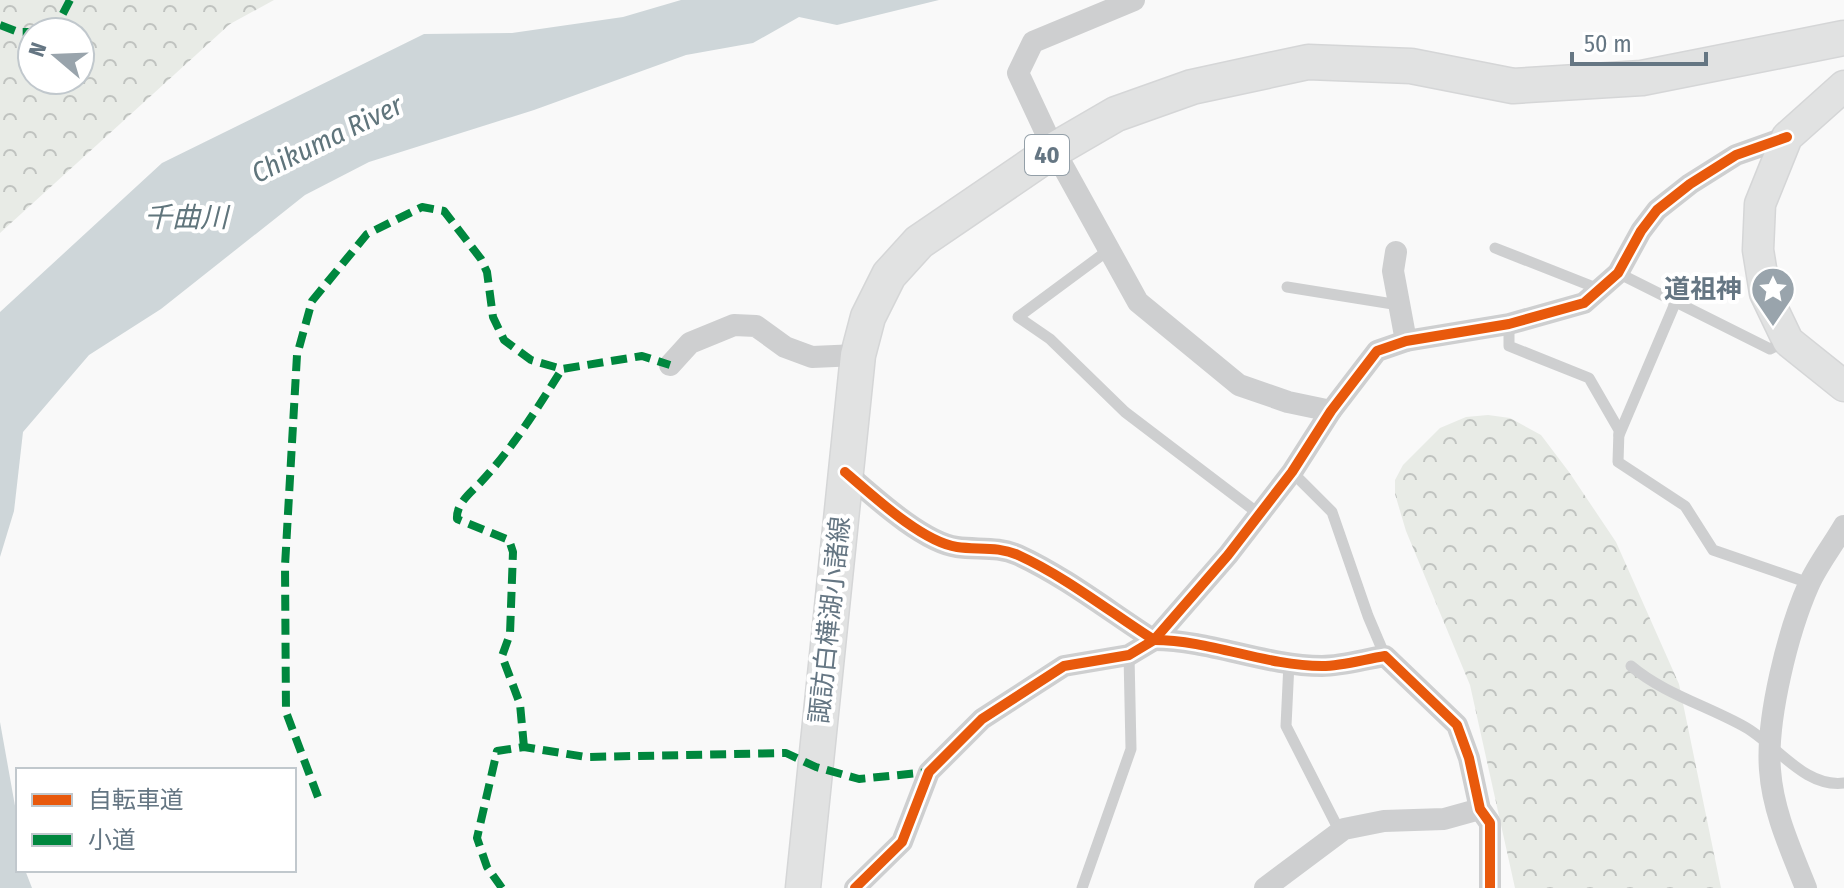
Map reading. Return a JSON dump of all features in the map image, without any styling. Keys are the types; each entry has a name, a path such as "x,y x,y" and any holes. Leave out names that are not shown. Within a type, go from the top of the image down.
{"main road":[{"name":"諏訪白樺湖小諸線","path":"803,888 858,355 868,317 889,275 919,242 1054,150 1116,114 1192,87 1308,62 1411,66 1513,86 1642,78 1844,38"}],"street":[{"path":"1134,0 1033,42 1018,73 1054,150 1138,302 1239,385 1288,402 1331,411"},
{"path":"855,888 902,842 929,772 982,719 1064,666 1129,655 1154,640 1228,555 1292,472 1331,411 1377,351 1406,341 1509,324 1584,303 1618,273 1641,231 1657,210 1690,184 1736,155 1787,137 1844,86"},
{"path":"1787,137 1760,204 1758,250 1765,293 1788,341 1844,386"},
{"path":"1396,252 1393,271 1406,341"},
{"path":"670,365 690,343 734,325 756,326 785,347 812,357 858,355"},
{"path":"845,472 933,540 956,547 1014,553 1154,640 1175,640 1289,663 1325,666 1385,656 1457,725 1469,758 1480,809 1490,823 1490,888"},
{"path":"1806,888 1778,817 1770,770 1771,747 1786,654 1809,583 1844,526"},
{"path":"1265,888 1340,832 1384,821 1444,819 1480,809"}],"lane":[{"path":"1495,248 1599,290"},
{"path":"1110,249 1018,317 1050,339 1125,412 1259,514"},
{"path":"1618,273 1770,349 1788,341"},
{"path":"1287,287 1399,305"},
{"path":"1619,436 1676,301"},
{"path":"1509,324 1509,346 1589,378 1619,430 1618,462 1685,506 1713,550 1809,583"},
{"path":"1292,472 1332,512 1385,656"},
{"path":"1082,888 1131,749 1129,655"},
{"path":"1289,663 1286,726 1340,832"},
{"path":"1631,666 1646,679 1748,728 1812,778 1828,785 1844,783"}],"green space":[{"path":"0,0 274,0 230,24 0,233"},
{"path":"1488,415 1510,418 1541,435 1616,542 1679,684 1721,888 1515,888 1470,685 1406,531 1395,494 1395,480 1403,465 1440,428 1466,417"}],"water":[{"name":"千曲川","path":"681,0 939,0 837,25 799,17 753,43 686,55 534,110 369,162 305,195 161,309 89,355 23,432 14,511 0,557 0,312 162,163 424,34 512,33 623,17"},
{"path":"0,722 16,811 16,872 26,872 32,888 0,888"}],"marked path":[{"path":"62,16 70,0"},
{"path":"0,25 16,31"},
{"path":"318,797 286,712 285,566 297,355 312,301 367,234 422,207 444,211 481,259 487,272 493,317 504,340 531,360 562,369 642,356 670,365"},
{"path":"524,747 520,704 502,656 510,634 513,552 509,540 457,519 457,514 464,499 513,443 562,369"},
{"path":"502,888 487,867 477,838 497,751 524,747 586,757 786,753 816,767 859,779 929,772"}],"cycle path":[{"path":"855,888 902,842 929,772 982,719 1064,666 1129,655 1154,640 1228,555 1292,472 1331,411 1377,351 1406,341 1509,324 1584,303 1618,273 1641,231 1657,210 1690,184 1736,155 1787,137"},
{"path":"845,472 898,516 929,536 957,547 995,549 1018,555 1071,584 1154,640 1196,644 1301,665 1338,665 1385,656 1457,725 1469,758 1480,809 1490,823 1490,888"}],"place":[{"name":"道祖神","path":"1773,328"}],"water label":[{"name":"Chikuma River","path":"327,139"}]}
